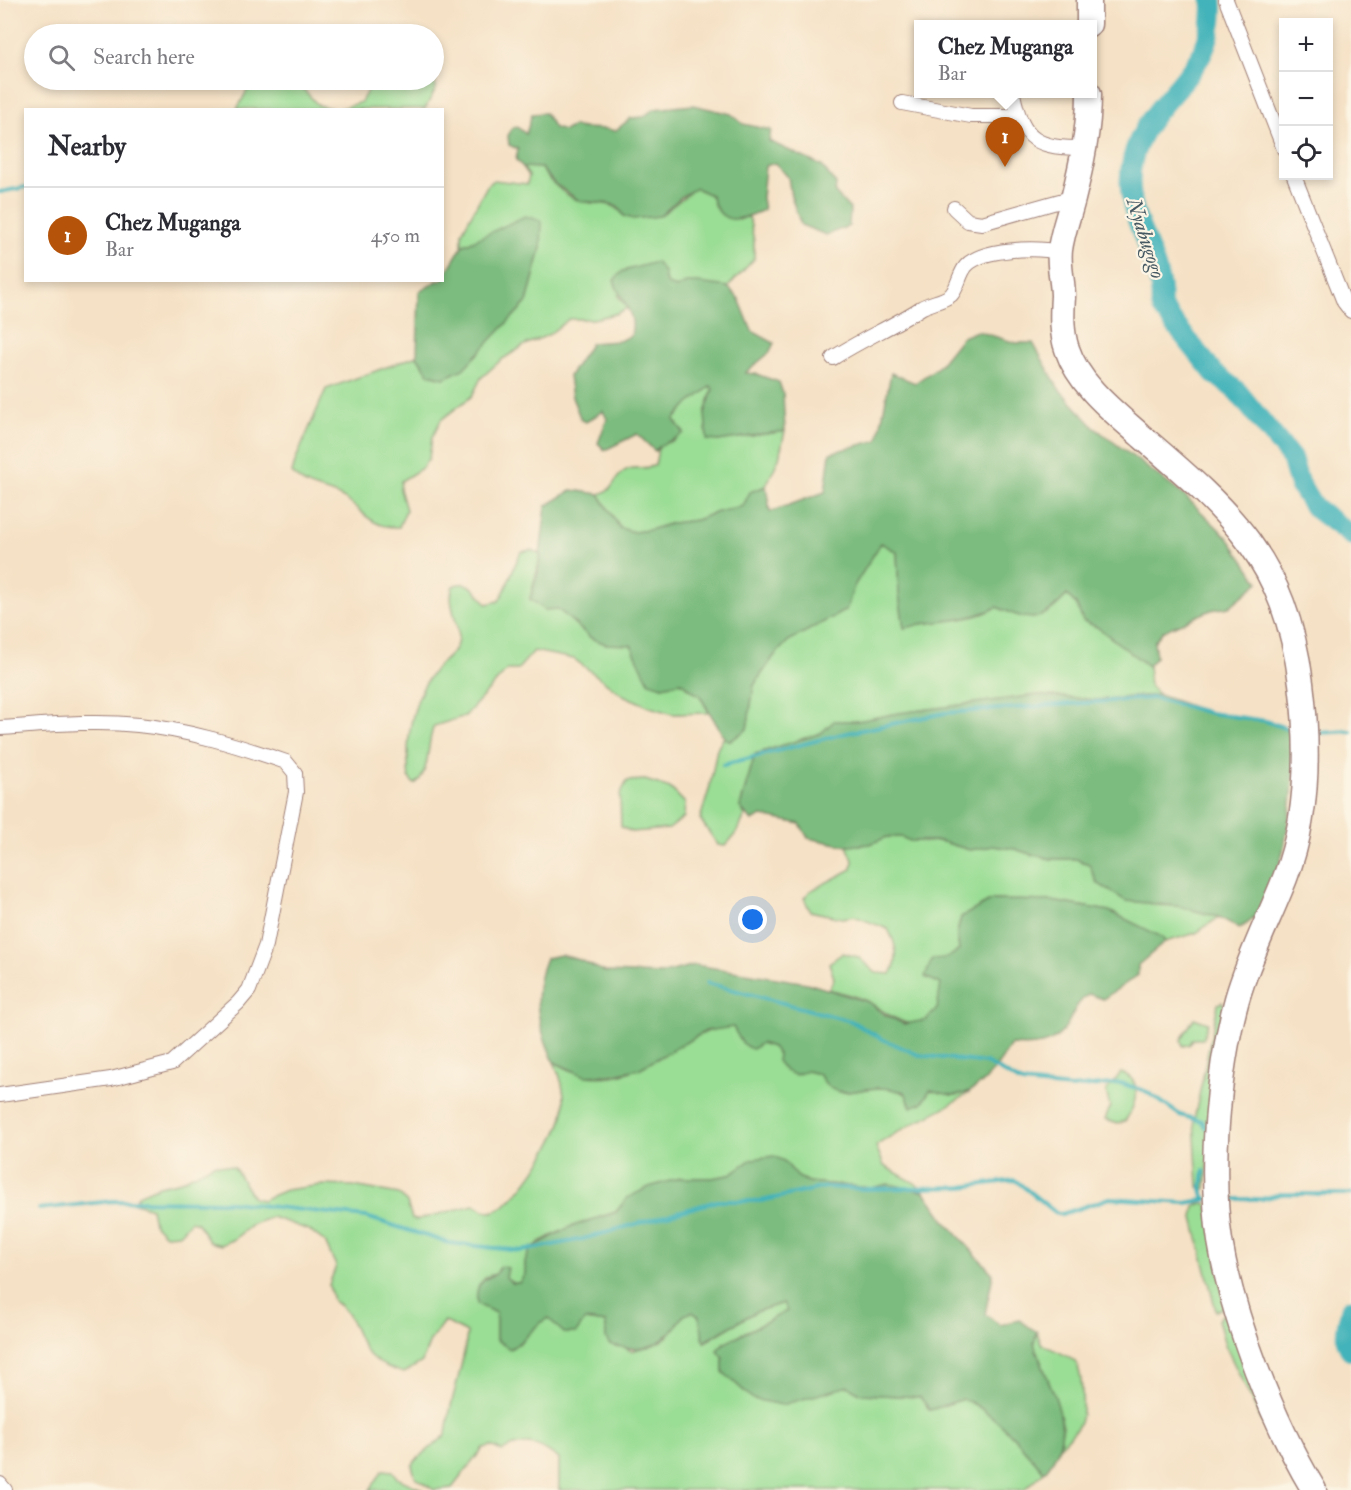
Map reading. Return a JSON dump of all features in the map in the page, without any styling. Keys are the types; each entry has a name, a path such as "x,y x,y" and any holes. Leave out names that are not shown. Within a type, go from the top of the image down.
{"highway":[{"path":"1089,0 1089,20"},
{"path":"1089,98 1089,126 1085,148 1059,252 1063,329 1067,349 1075,366 1089,386 1114,412 1188,475 1241,529 1263,559 1280,599 1294,642 1301,679 1306,732 1300,822 1286,876 1255,946 1235,1009 1220,1097 1216,1178 1219,1233 1228,1282 1260,1377 1314,1490"}],"street":[{"path":"1226,0 1279,136"},
{"path":"1014,98 1024,130 1038,143 1057,148 1085,148"},
{"path":"902,103 971,116 1018,116"},
{"path":"1296,180 1349,305"},
{"path":"954,208 968,221 982,223 1074,197"},
{"path":"833,358 859,341 872,337 885,328 951,295 966,265 981,257 1014,250 1048,249 1059,252"},
{"path":"0,728 137,725 179,731 286,762 295,773 296,792 266,945 249,990 238,1003 172,1064 111,1079 0,1095"},
{"path":"0,1484 5,1490"}],"green space":[{"path":"247,90 304,90 318,105 330,108 238,108"},
{"path":"368,90 435,90 426,108 342,108 361,102"},
{"path":"693,105 731,114 743,124 771,130 769,141 822,166 836,184 835,193 850,209 849,226 826,235 801,225 791,196 788,177 775,163 765,166 762,198 764,210 755,214 739,219 726,217 715,206 711,195 696,188 682,196 660,216 633,219 624,216 619,208 611,204 580,201 555,184 541,168 523,167 516,160 518,149 509,145 508,136 512,128 517,127 526,134 532,114 545,113 554,128 564,131 573,126 615,131 631,118 643,117 654,109"},
{"path":"523,167 541,168 553,183 570,196 581,201 610,205 624,216 660,216 695,188 711,195 715,207 739,220 749,216 754,241 754,259 728,287 695,284 676,288 666,283 664,272 618,296 628,308 615,314 593,319 569,319 548,335 525,345 501,360 481,378 472,396 441,420 432,438 429,458 422,468 401,481 400,489 406,510 399,527 375,523 339,496 298,479 292,473 296,459 326,389 417,356 429,374 444,378 463,369 527,302 541,248 489,234 462,246 462,232 487,186 494,180 527,184 529,176"},
{"path":"525,216 542,221 541,248 527,302 463,369 444,378 429,374 417,356 419,292 435,282 444,282 444,277 462,246"},
{"path":"656,262 664,272 666,283 676,288 686,283 728,287 739,299 752,331 774,343 769,353 745,373 756,374 779,382 783,394 785,431 718,441 707,440 705,413 713,389 711,386 685,407 674,420 684,433 661,445 655,451 637,434 605,450 598,443 607,419 603,411 586,422 581,420 572,397 569,376 591,343 619,341 631,336 630,313 614,280 623,271"},
{"path":"977,331 1016,343 1033,343 1059,389 1095,428 1186,497 1228,538 1259,582 1229,607 1211,610 1163,631 1154,642 1156,657 1148,666 1097,627 1083,621 1076,604 1067,595 1050,611 1035,618 1019,616 997,607 972,617 904,628 899,594 897,552 881,543 854,586 846,610 788,641 774,656 754,685 747,729 730,741 724,737 700,696 681,682 662,686 649,682 631,645 606,644 591,638 558,609 545,610 530,599 538,572 546,506 572,490 599,494 620,528 634,532 697,520 743,506 750,492 766,486 770,512 825,492 830,453 878,440 891,373 915,383 938,367 962,337"},
{"path":"711,386 713,388 705,413 718,441 785,431 779,458 766,486 750,492 743,506 697,520 634,532 620,528 599,494 608,490 623,472 655,465 658,448 675,440 674,420 685,407"},
{"path":"881,542 897,552 899,594 904,628 972,617 997,607 1019,615 1035,617 1050,611 1067,595 1076,604 1083,621 1097,627 1148,666 1150,686 1159,695 1095,700 1037,695 899,713 858,721 835,721 821,733 755,754 740,807 745,815 743,820 729,843 725,846 718,845 700,819 709,790 717,749 724,737 730,741 747,729 754,685 774,656 788,641 846,610 854,586"},
{"path":"531,550 541,554 530,599 558,609 591,638 606,644 631,644 662,686 680,682 700,696 709,713 673,714 650,707 623,695 574,659 534,651 517,670 507,670 465,716 434,726 424,773 415,784 410,780 408,773 413,714 428,678 454,651 457,644 458,629 451,601 453,586 468,585 487,604 499,601 521,552"},
{"path":"1037,695 1095,700 1159,695 1210,713 1266,721 1286,729 1295,740 1290,814 1277,872 1268,897 1255,916 1239,928 1219,917 1177,906 1126,901 1097,883 1089,864 1076,859 1052,859 1015,849 993,846 970,850 940,841 910,841 901,837 887,837 870,844 847,846 808,838 800,824 762,816 752,821 740,807 755,754 821,733 834,721 858,721 899,713"},
{"path":"645,780 670,788 685,803 684,817 669,829 632,832 621,827 620,795 627,781"},
{"path":"887,837 901,837 924,842 940,841 970,850 993,846 1015,849 1052,859 1076,859 1089,864 1096,875 1153,905 1177,906 1219,917 1196,933 1165,942 1161,937 1109,911 1052,901 992,900 961,917 957,933 959,950 947,958 937,1009 930,1018 922,1023 904,1022 865,1000 829,989 834,978 829,963 843,953 858,957 876,973 891,974 896,951 888,929 854,916 842,918 810,911 804,898 810,891 852,869 853,860 847,846 870,844"},
{"path":"992,900 1052,901 1109,911 1162,937 1165,942 1138,965 1138,975 1103,999 1089,994 1085,997 1058,1036 1051,1041 1036,1045 1011,1045 987,1078 980,1085 963,1094 953,1095 930,1090 922,1103 911,1107 905,1092 888,1088 846,1092 832,1089 819,1074 807,1071 795,1075 785,1071 777,1061 778,1054 772,1047 761,1043 753,1049 749,1048 741,1041 733,1027 706,1031 639,1069 610,1075 585,1076 554,1062 540,1023 537,998 541,972 546,958 561,955 580,960 605,972 660,974 695,965 807,983 868,1002 884,1014 904,1024 926,1020 937,1009 941,984 925,977 932,959 947,958 959,950 957,933 961,917"},
{"path":"1222,1002 1224,1004 1206,1188 1203,1190 1198,1186 1194,1120 1218,1004"},
{"path":"1194,1018 1208,1023 1203,1039 1193,1039 1190,1044 1183,1046 1181,1040"},
{"path":"722,1027 734,1027 742,1043 761,1043 772,1047 778,1054 807,1071 819,1074 825,1083 839,1092 887,1088 903,1092 922,1103 930,1090 953,1095 970,1092 876,1146 884,1166 915,1183 925,1192 889,1184 871,1188 808,1182 798,1177 784,1161 752,1159 729,1175 712,1178 680,1178 627,1198 616,1212 570,1227 539,1242 525,1262 526,1274 519,1283 512,1283 498,1274 492,1274 482,1281 477,1303 496,1313 496,1340 519,1344 536,1324 548,1317 557,1324 585,1320 606,1323 606,1337 631,1351 649,1346 667,1337 684,1315 692,1312 699,1316 705,1342 755,1312 783,1303 788,1311 723,1343 723,1372 753,1399 848,1386 862,1394 920,1397 930,1410 963,1399 996,1420 1044,1472 1024,1490 559,1490 559,1459 539,1446 525,1444 502,1451 491,1446 483,1448 452,1488 434,1490 416,1478 412,1466 446,1435 467,1333 444,1321 430,1341 422,1362 404,1373 393,1369 376,1361 367,1353 348,1316 333,1301 329,1285 336,1266 325,1242 309,1230 272,1217 253,1224 234,1239 221,1245 209,1242 198,1223 191,1221 179,1234 165,1235 154,1224 151,1208 135,1203 138,1195 159,1186 181,1181 214,1164 234,1167 253,1198 262,1200 286,1190 321,1185 353,1186 399,1194 407,1203 412,1219 416,1220 474,1205 490,1212 511,1200 523,1187 544,1156 560,1126 564,1095 554,1062 584,1075 603,1077 621,1074 639,1068 688,1041"},
{"path":"1121,1073 1133,1081 1136,1094 1129,1115 1125,1121 1118,1124 1105,1120 1110,1107 1106,1091"},
{"path":"774,1156 784,1161 798,1177 808,1182 871,1188 889,1184 925,1192 946,1222 993,1274 985,1314 1000,1325 1019,1320 1037,1332 1034,1343 1053,1392 1061,1424 1061,1440 1055,1456 1044,1472 996,1420 963,1399 930,1410 920,1397 862,1394 848,1386 782,1405 753,1399 723,1372 723,1357 717,1350 723,1344 787,1311 783,1303 755,1312 704,1342 699,1316 692,1312 684,1315 677,1326 661,1341 643,1348 609,1344 606,1338 606,1323 585,1320 576,1333 564,1333 548,1318 510,1349 496,1340 496,1313 477,1304 477,1298 478,1288 482,1281 496,1274 500,1266 508,1268 506,1277 512,1283 519,1283 525,1274 525,1262 531,1248 570,1227 616,1212 627,1198 649,1187 680,1178 712,1178 729,1175 752,1159"},
{"path":"1201,1203 1208,1204 1225,1307 1216,1311 1193,1218 1195,1206"},
{"path":"1223,1314 1228,1314 1278,1439 1276,1445 1268,1434 1225,1345 1218,1320"},
{"path":"1037,1332 1041,1344 1075,1362 1080,1374 1082,1401 1080,1423 1058,1448 1063,1426 1055,1397 1033,1342"},
{"path":"383,1470 393,1471 397,1478 423,1490 370,1490"}],"waterway":[{"name":"Nyabugogo","path":"1212,0 1211,26 1204,48 1194,67 1153,117 1141,136 1133,158 1130,179 1136,217 1156,270 1161,307 1214,373 1237,391 1292,459 1299,484 1314,507 1351,535"},
{"path":"0,192 24,187"},
{"path":"723,765 842,734 945,713 1154,698 1210,713 1266,721 1296,732"},
{"path":"1318,733 1351,731"},
{"path":"707,983 851,1021 880,1038 919,1055 986,1063 1022,1083 1071,1088 1121,1083 1147,1092 1180,1115 1202,1121 1206,1128"},
{"path":"1204,1171 1202,1188 1204,1199"},
{"path":"39,1209 113,1201 231,1202 366,1217 449,1243 522,1251 583,1239 717,1201 761,1201 826,1187 865,1189 962,1187 1015,1180 1055,1212 1062,1214 1110,1198 1186,1203 1208,1199"},
{"path":"1229,1199 1262,1199 1281,1194 1351,1194"},
{"name":"Nyabugogo","path":"1351,1309 1346,1336 1351,1350"}],"place":[{"name":"Chez Muganga","path":"1005,167"}]}
